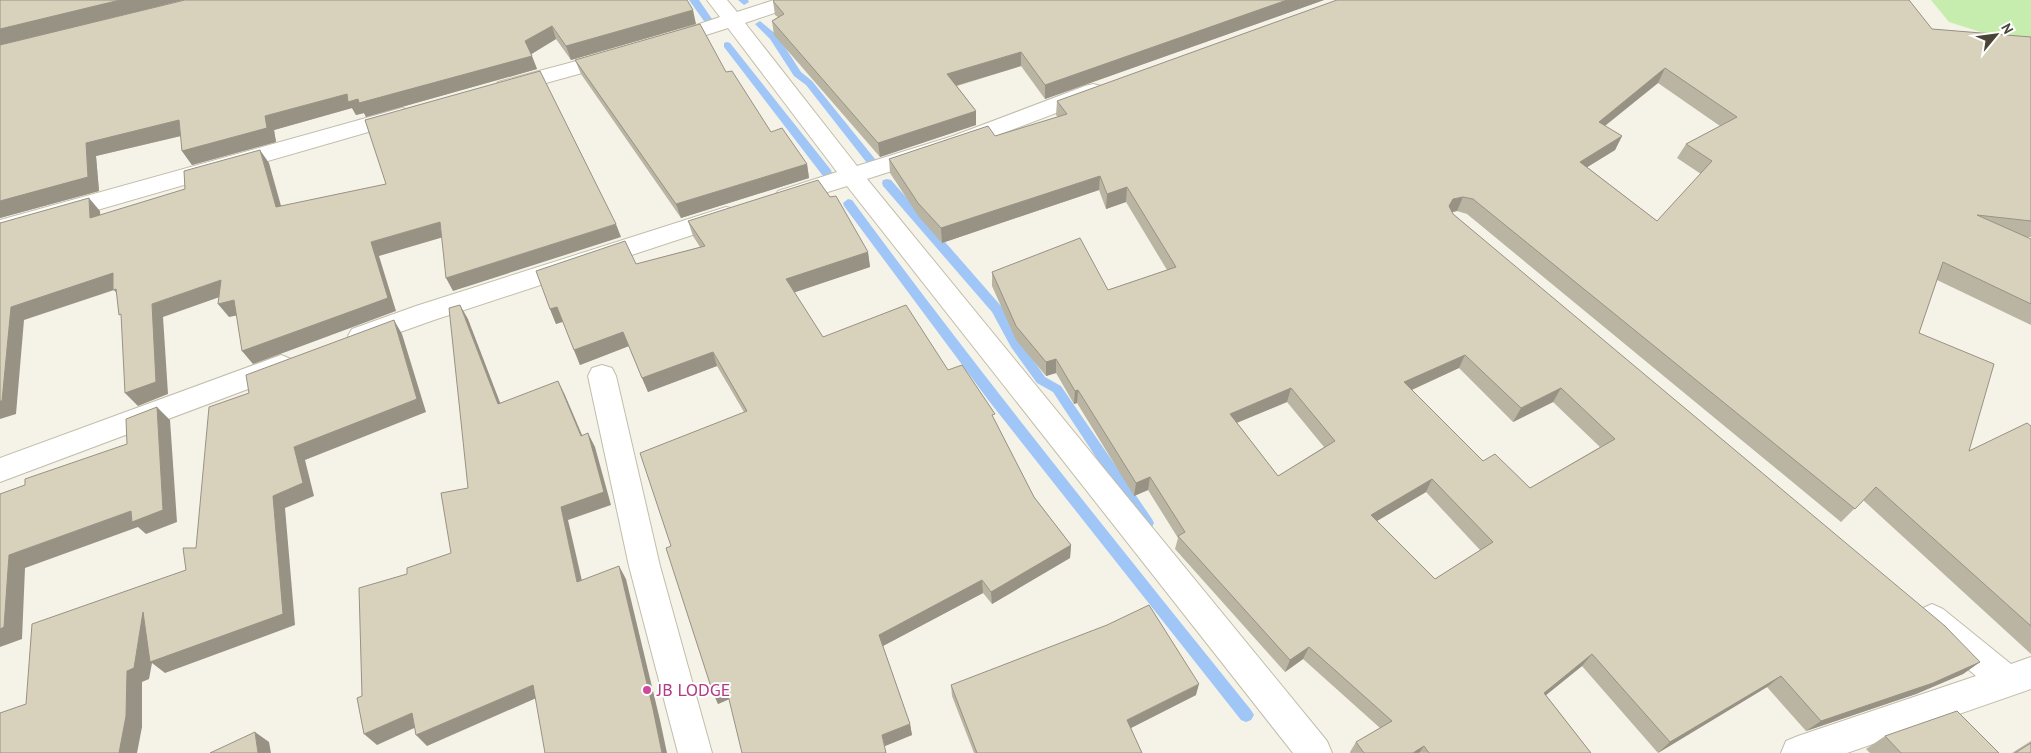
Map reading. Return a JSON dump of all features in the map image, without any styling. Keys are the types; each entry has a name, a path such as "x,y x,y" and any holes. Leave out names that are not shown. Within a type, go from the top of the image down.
{"street":[{"path":"482,93 642,49 725,10 794,0"},
{"path":"725,10 852,176 1315,753"},
{"path":"335,346 425,313 961,141 1110,85"},
{"path":"0,229 426,109"},
{"path":"0,470 299,359"},
{"path":"602,376 628,499 695,753"},
{"path":"1910,600 2020,678"},
{"path":"1798,753 2020,678"}],"green space":[{"path":"1931,0 2031,0 2031,40 1990,35 1949,22"}],"building":[{"path":"0,0 120,0 0,29"},
{"path":"185,0 687,0 693,10 566,46 552,26 525,41 532,56 359,103 358,99 348,102 347,94 265,116 267,128 182,151 179,120 86,143 88,177 0,201 0,45"},
{"path":"774,0 1287,0 1045,85 1021,52 947,74 976,111 878,143 772,21 784,14"},
{"path":"1337,0 1909,0 1932,29 2031,37 2031,221 1977,215 2031,239 2031,304 1943,262 1919,333 1994,364 1969,451 2027,423 2031,426 2031,626 1876,487 1855,509 1473,199 1463,197 1453,199 1449,206 1453,214 1945,626 1980,662 1933,683 1821,721 1781,676 1670,742 1592,654 1544,693 1591,753 1429,753 1424,746 1413,753 1364,753 1356,742 1392,721 1309,647 1290,660 1178,536 1185,532 1150,477 1136,483 1078,390 1075,391 1056,359 1046,362 1016,326 992,272 1080,238 1108,290 1176,267 1127,187 1107,194 1100,176 941,228 918,203 889,159 988,126 995,136 1067,114 1057,101","holes":["1665,68 1737,117 1686,144 1712,161 1657,221 1580,162 1622,136 1599,122","1465,355 1521,408 1561,388 1615,439 1530,488 1495,454 1483,461 1404,382","1291,388 1335,441 1278,476 1230,414","1432,479 1493,542 1435,579 1371,515"]},
{"path":"700,24 726,72 732,71 771,132 782,128 807,164 676,204 575,60"},
{"path":"540,71 616,224 446,278 440,222 371,242 388,298 242,351 234,300 218,304 221,280 152,304 156,382 125,393 121,314 119,315 116,289 113,290 113,273 11,307 2,401 0,401 0,223 89,198 90,218 185,189 184,171 260,150 276,207 386,184 365,120"},
{"path":"818,180 830,197 836,196 868,252 786,279 823,337 906,305 948,370 962,365 995,414 992,415 1034,497 1071,545 991,592 982,580 879,635 910,724 882,735 886,753 742,753 726,687 713,693 666,548 671,546 640,453 747,411 713,352 642,378 623,332 574,350 557,307 550,309 536,271 625,241 636,264 705,246 688,221"},
{"path":"460,305 498,404 558,381 581,436 588,433 604,492 561,507 577,582 619,566 662,753 545,753 533,685 416,735 412,713 364,734 357,698 362,696 359,588 407,574 407,568 451,553 441,493 468,488 449,308"},
{"path":"394,320 417,399 294,447 303,483 273,496 283,614 150,662 143,612 134,668 127,671 126,716 119,753 0,753 0,713 26,704 32,624 186,570 183,548 196,548 209,407 249,393 246,375"},
{"path":"157,407 163,510 132,522 131,511 9,555 4,627 0,629 0,494 25,485 25,479 127,444 126,419"},
{"path":"1149,605 1199,684 1127,720 1142,753 977,753 951,685 1107,625"},
{"path":"1957,711 1999,753 1901,753 1885,736"},
{"path":"255,732 258,753 210,753"},
{"path":"2031,743 2031,753 2015,753"}],"waterway":[{"path":"694,0 707,19"},
{"path":"760,24 774,37 797,74 809,83 871,161"},
{"path":"727,45 827,173"},
{"path":"887,183 997,309 1015,344 1041,380 1057,389 1147,523"},
{"path":"848,203 994,398 1246,715"}],"place":[{"name":"JB LODGE","path":"647,690"}]}
